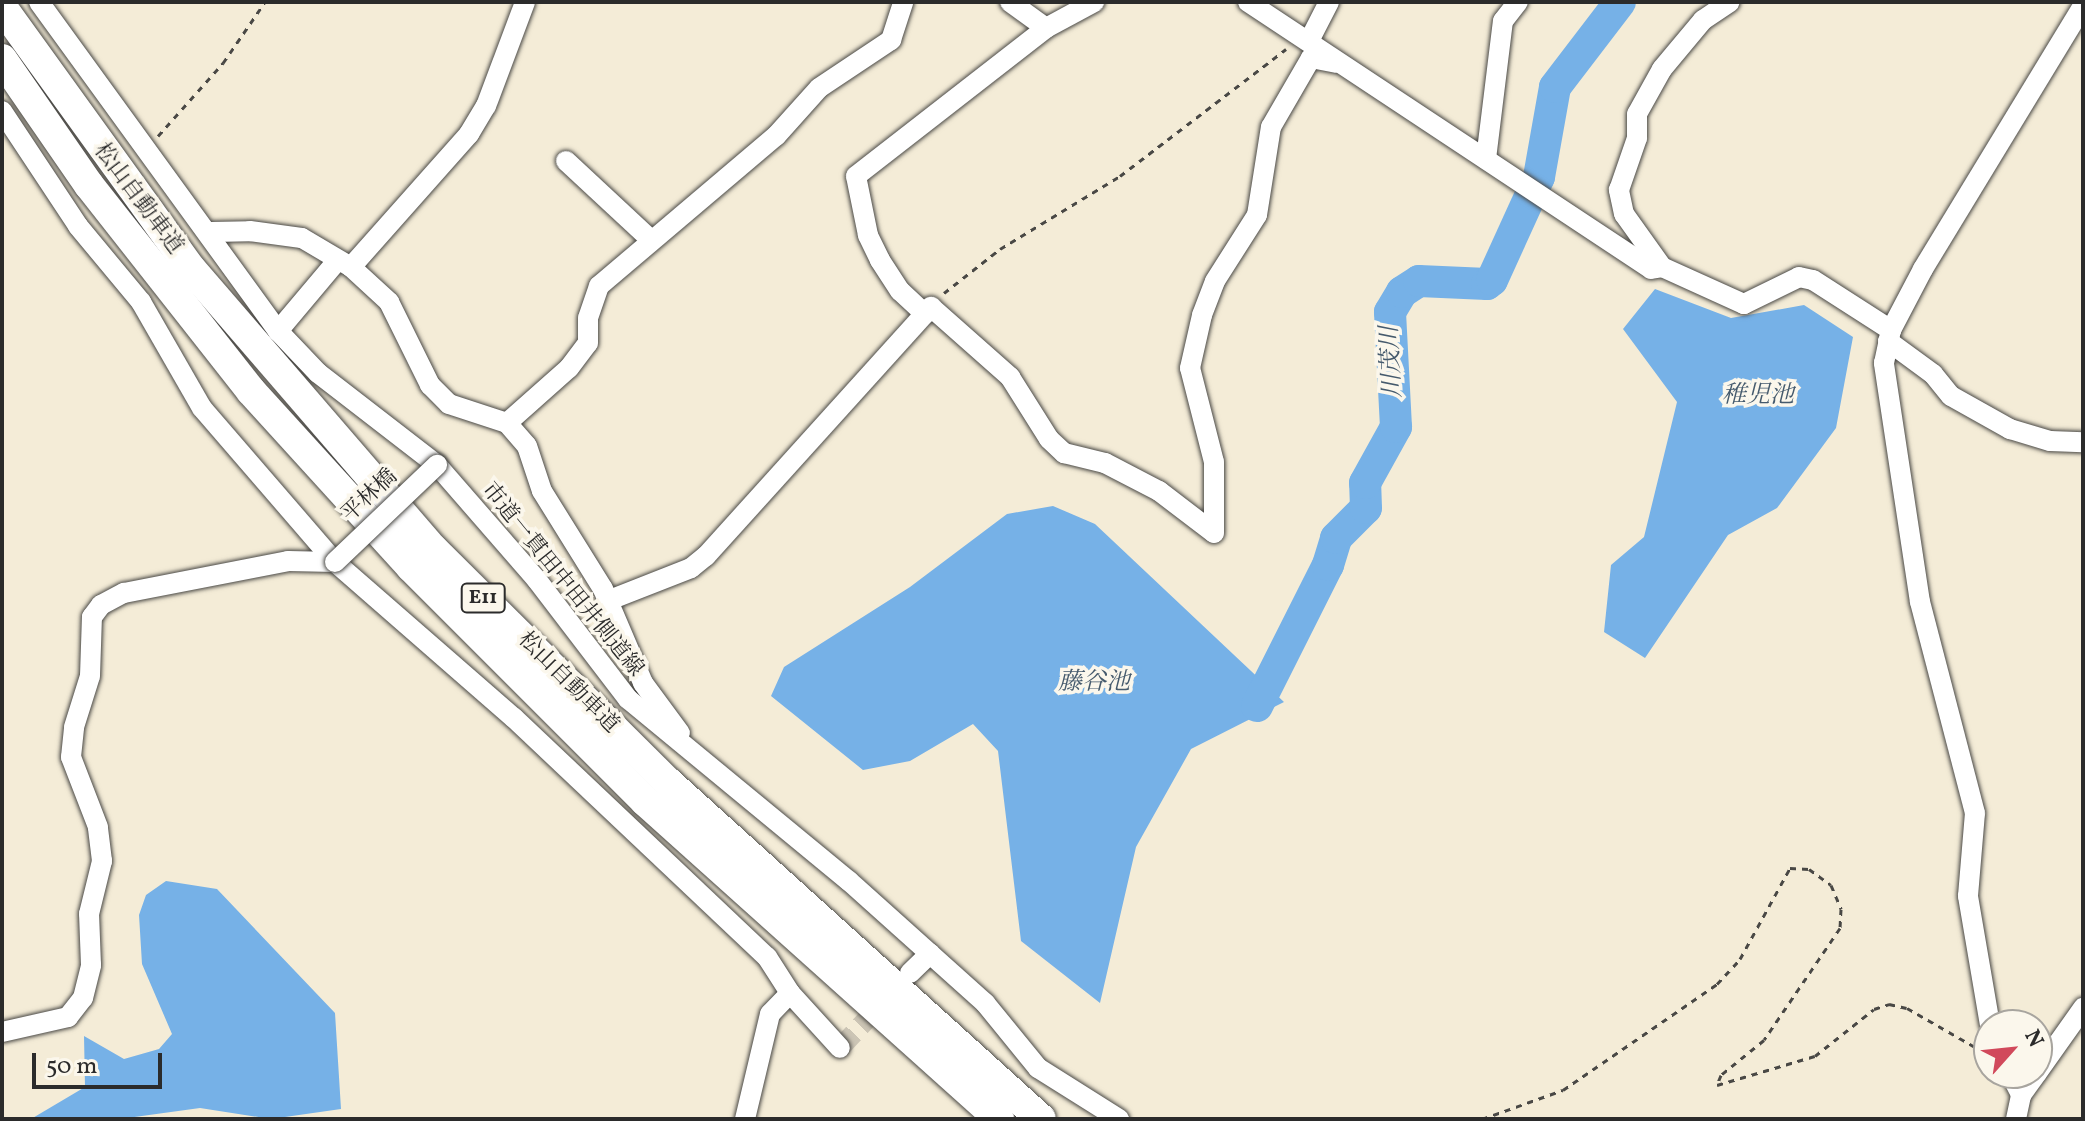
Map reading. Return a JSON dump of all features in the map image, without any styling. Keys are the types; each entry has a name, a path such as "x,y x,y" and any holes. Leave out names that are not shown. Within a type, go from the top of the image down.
{"highway":[{"name":"松山自動車道","path":"2,7 107,159 192,270 434,550 669,783 912,1006 1041,1119"},
{"name":"松山自動車道","path":"2,59 89,185 242,380 411,567 645,801 996,1119"},
{"path":"912,1006 1060,1119"}],"street":[{"name":"市道一貫田中田井側道線","path":"39,2 143,151 211,232 278,331 318,373 437,465 537,580 628,699 699,759 761,804 985,1003 1038,1068 1119,1119"},
{"path":"278,331 469,134 486,106 525,2"},
{"path":"507,423 580,355 588,343 588,318 599,286 776,136 819,88 891,40 903,2"},
{"path":"1010,2 1046,28"},
{"path":"1094,2 1046,28 856,176 868,235 900,291 1010,377 1049,439 1064,453 1105,463 1159,491 1214,533 1214,462 1190,368 1215,281 1257,215 1271,127 1310,49 1329,2"},
{"path":"1248,2 1310,49 1348,66 1651,269 1662,267"},
{"path":"1486,159 1503,21 1518,2"},
{"path":"1730,2 1703,20 1662,69 1637,114 1637,138 1619,190 1624,214 1662,267 1744,304 1799,277 1813,280 1889,335 1933,374 1951,396 2010,429 2050,441 2083,442"},
{"path":"1987,1009 1968,896 1975,813 1920,602 1889,402 1889,335 2083,6"},
{"path":"2,111 78,226 141,302 202,408 335,562 514,718 767,957 790,993 840,1048"},
{"path":"566,161 651,240"},
{"path":"211,232 250,231 302,238 344,264 389,302 430,385 449,404 507,423 527,446 542,491 576,541 607,601 643,683 699,759"},
{"path":"607,601 691,568 706,556 928,310"},
{"name":"平林橋","path":"335,562 437,465"},
{"path":"2,1032 68,1017 86,987 89,914 102,861 98,827 71,757 74,727 90,676 92,617 101,605 124,593 288,561 335,562"},
{"path":"910,973 930,954"},
{"path":"745,1119 770,1014 790,993"},
{"path":"2053,1050 2083,1008"},
{"path":"2018,1089 2021,1095"},
{"path":"2016,1119 2025,1089"}],"path":[{"path":"143,151 223,63 265,2"},
{"path":"928,310 1000,249 1120,176 1292,44 1310,49"},
{"path":"1482,1119 1563,1090 1717,984 1740,959 1790,868 1809,869 1831,885 1841,909 1840,928 1764,1040 1721,1075 1717,1085 1815,1056 1874,1009 1889,1004 1907,1008 1973,1046"}],"water":[{"name":"稚児池","path":"1655,289 1731,318 1804,305 1853,337 1836,428 1777,508 1728,535 1645,658 1604,632 1611,565 1644,537 1677,402 1623,329"},
{"name":"藤谷池","path":"1053,506 1095,524 1284,702 1191,749 1136,847 1100,1003 1021,941 998,751 973,724 910,761 863,770 771,696 784,667 910,587 1007,514"},
{"path":"166,881 217,889 335,1013 341,1109 271,1119 200,1108 120,1119 31,1119 85,1087 84,1036 124,1059 159,1049 172,1034 142,964 139,915 146,895"}],"waterway":[{"name":"川茂川","path":"1257,706 1328,565 1336,538 1366,508 1365,483 1396,427 1390,312 1402,292 1419,281 1487,284 1492,280 1539,177 1555,87 1620,2"}],"tunnel":[{"path":"840,1048 883,1002"}]}
